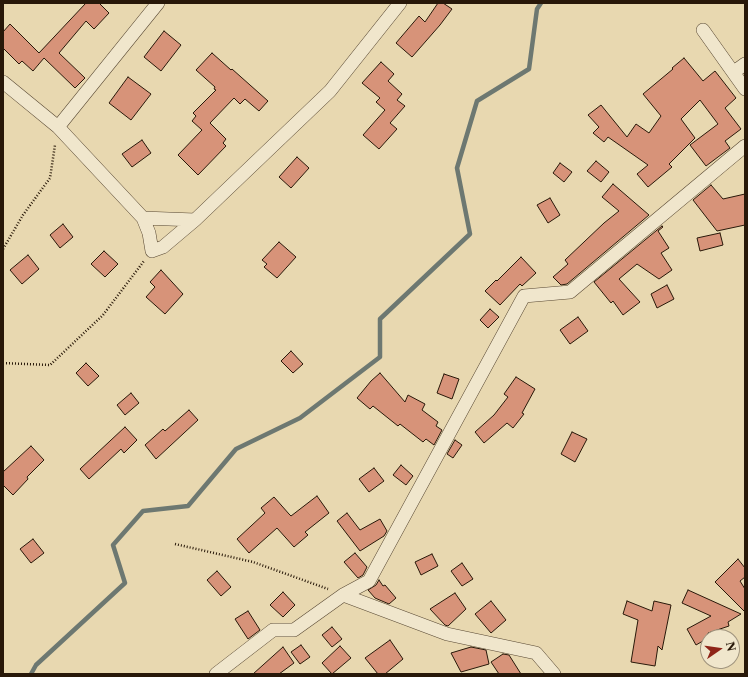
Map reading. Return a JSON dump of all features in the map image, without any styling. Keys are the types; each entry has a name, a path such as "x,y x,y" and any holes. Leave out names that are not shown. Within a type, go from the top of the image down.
{"street":[{"path":"58,127 158,3"},
{"path":"3,82 58,127 143,218 152,251 163,247 195,220 330,91 400,3"},
{"path":"704,30 745,89"},
{"path":"734,72 745,64"},
{"path":"216,674 274,630 294,630 343,595 369,581 524,296 570,292 745,146"},
{"path":"143,218 195,220"},
{"path":"343,595 447,634 536,653 554,674"}],"path":[{"path":"3,249 23,215 50,178 58,127"},
{"path":"3,363 50,365 103,315 152,251"},
{"path":"176,544 253,562 343,595"}],"building":[{"path":"86,3 99,3 109,13 94,29 86,21 59,53 85,78 75,88 44,58 33,71 22,61 19,64 3,48 3,32 10,24 39,53"},
{"path":"438,3 443,3 452,9 412,57 396,43 419,16 425,22"},
{"path":"164,31 181,45 161,71 144,57"},
{"path":"212,53 268,101 259,111 245,99 240,104 234,98 210,123 226,139 223,143 226,146 198,175 178,155 202,130 192,121 196,116 193,113 216,90 214,89 215,87 196,70"},
{"path":"684,58 703,81 715,71 736,98 725,108 741,129 725,141 730,148 706,166 690,145 718,124 700,100 681,119 695,138 669,164 672,167 648,187 637,174 648,165 608,137 604,142 593,133 599,127 588,115 601,105 627,137 636,124 649,133 661,116 643,94"},
{"path":"381,62 394,74 388,81 402,94 397,100 405,106 390,123 397,129 379,149 363,135 385,110 376,102 380,98 362,83"},
{"path":"128,77 151,94 131,120 109,103"},
{"path":"142,140 151,153 132,167 122,154"},
{"path":"297,157 309,168 291,188 279,177"},
{"path":"596,161 609,172 601,182 587,171"},
{"path":"560,163 572,172 564,182 553,173"},
{"path":"613,184 649,215 567,284 561,285 553,277 568,264 565,260 619,211 602,197"},
{"path":"711,185 723,199 745,194 745,225 717,231 693,200"},
{"path":"550,198 560,215 548,223 537,205"},
{"path":"63,224 73,237 60,248 50,235"},
{"path":"662,226 663,227 658,231 669,248 661,253 672,270 659,279 637,264 619,279 640,302 623,315 613,301 611,303 594,282"},
{"path":"720,233 723,245 700,251 697,238"},
{"path":"279,242 296,257 277,278 264,267 267,264 262,260"},
{"path":"104,251 118,264 105,277 91,264"},
{"path":"28,255 39,269 22,284 10,270"},
{"path":"521,257 536,273 522,286 520,284 500,305 485,291"},
{"path":"161,270 183,294 165,314 146,297 155,287 150,282"},
{"path":"667,285 674,299 657,308 651,294"},
{"path":"490,309 499,317 488,328 480,320"},
{"path":"578,317 588,331 570,344 560,330"},
{"path":"291,351 303,364 293,373 281,361"},
{"path":"86,363 99,376 88,386 76,373"},
{"path":"380,373 405,402 408,395 425,404 422,410 438,422 436,426 442,430 434,445 426,439 423,442 400,424 398,426 373,406 370,409 357,398 371,381"},
{"path":"444,374 459,379 452,399 437,393"},
{"path":"516,377 535,389 522,413 524,414 513,428 507,423 484,443 475,432 494,415 508,397 504,394"},
{"path":"131,393 139,403 125,415 117,405"},
{"path":"189,410 198,420 156,459 145,445 163,429 165,431"},
{"path":"125,427 137,440 124,453 121,449 89,479 80,469"},
{"path":"572,432 587,439 575,462 561,454"},
{"path":"455,440 462,445 453,458 447,454"},
{"path":"31,446 44,460 27,477 28,479 13,495 3,485 3,472"},
{"path":"401,465 413,476 406,485 393,475"},
{"path":"374,468 384,481 369,492 359,479"},
{"path":"317,496 329,513 305,532 308,535 294,547 277,528 249,553 237,539 265,513 261,508 274,497 291,516"},
{"path":"347,513 360,530 380,519 387,531 384,536 360,551 337,521"},
{"path":"33,539 44,553 31,563 20,549"},
{"path":"355,553 367,567 363,575 358,578 344,562"},
{"path":"432,554 438,566 421,575 415,562"},
{"path":"738,559 745,568 745,577 740,581 745,589 745,612 715,582"},
{"path":"462,563 473,579 462,586 451,571"},
{"path":"217,571 231,587 221,596 207,580"},
{"path":"379,580 383,586 385,585 396,598 389,604 375,598 368,590 376,585"},
{"path":"688,590 741,614 728,622 729,626 720,629 700,629 700,643 696,645 687,629 711,616 682,603"},
{"path":"283,592 295,605 283,617 270,605"},
{"path":"455,593 466,609 448,626 445,625 430,609"},
{"path":"491,601 506,620 491,633 475,614"},
{"path":"627,601 652,611 654,601 671,605 662,650 658,646 655,666 631,662 638,620 623,614"},
{"path":"248,611 260,630 248,639 235,619"},
{"path":"332,627 342,639 332,647 322,635"},
{"path":"390,640 403,659 385,674 378,674 365,658"},
{"path":"301,645 310,657 300,664 291,652"},
{"path":"340,646 351,658 332,674 322,663"},
{"path":"283,647 294,663 279,674 253,674"},
{"path":"471,647 486,650 489,664 461,672 451,653"},
{"path":"503,654 509,655 521,674 499,674 491,662"}],"waterway":[{"path":"31,674 36,665 125,583 113,545 143,511 188,506 236,449 300,418 380,357 380,319 470,234 457,168 477,101 529,69 537,9 541,3"}]}
